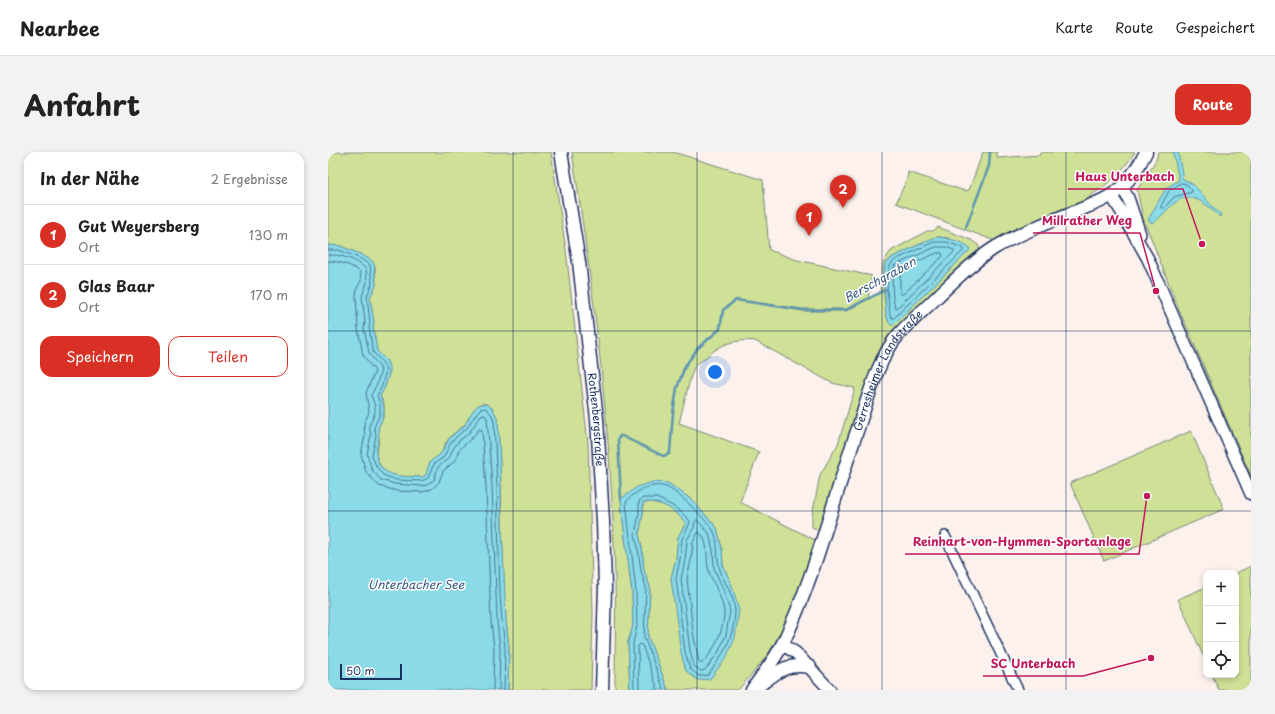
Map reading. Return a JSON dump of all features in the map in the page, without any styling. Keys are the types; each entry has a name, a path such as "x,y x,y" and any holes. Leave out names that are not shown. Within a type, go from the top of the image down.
{"main road":[{"name":"Rothenbergstraße","path":"561,152 579,262 597,419 605,587 602,690"},
{"name":"Gerresheimer Landstraße","path":"753,690 782,644 809,581 844,469 880,365 892,343 967,269 994,248 1111,195 1122,188 1132,176 1146,152"},
{"path":"753,690 779,670 788,666 799,665 810,667"}],"street":[{"path":"1122,188 1128,198 1148,259"},
{"path":"1111,195 1122,211 1148,259 1251,494"},
{"path":"945,536 1018,690"},
{"path":"782,644 796,653 830,690"}],"green space":[{"path":"328,152 551,152 566,250 588,443 593,613 591,690 508,690 509,648 504,594 498,421 492,408 487,404 482,403 474,409 465,425 453,434 446,442 441,454 430,462 426,475 423,477 397,476 386,473 379,464 376,454 379,441 378,428 384,415 384,404 380,396 385,387 390,370 387,361 377,351 373,327 374,323 370,297 376,285 375,267 372,261 360,254 340,246 328,246"},
{"path":"572,152 673,152 763,180 769,250 797,260 872,276 868,298 846,309 802,309 737,300 803,311 846,311 880,293 883,264 891,251 927,231 933,231 938,227 971,240 978,245 980,250 903,323 820,531 812,527 812,516 820,475 838,444 855,388 832,383 755,341 740,341 722,346 697,364 693,369 679,423 759,452 740,502 817,541 800,591 783,628 764,659 738,690 668,690 648,637 650,587 644,570 639,534 643,514 643,502 657,503 667,507 676,513 686,523 678,537 676,559 671,578 674,598 732,586 723,565 722,549 717,528 692,500 668,483 621,499 632,592 633,626 628,642 630,690 615,690 615,578 606,418 588,258","holes":["933,238 948,238 969,251 893,325 891,325 888,321 883,287 883,277 888,262 893,257"]},
{"path":"983,152 997,152 997,158 1040,155 1040,152 1135,152 1110,182 1090,196 1090,199 995,241 896,203 907,179 908,172 965,191 969,190"},
{"path":"1158,152 1251,152 1251,476 1178,307 1143,218 1137,190 1156,160"},
{"path":"1191,431 1224,509 1104,561 1070,483"},
{"path":"1251,566 1251,690 1219,690 1213,678 1239,678 1239,572"},
{"path":"1203,588 1203,655 1178,599"}],"water":[{"path":"1173,152 1178,152 1183,179 1199,190 1212,206 1221,214 1220,217 1211,208 1200,201 1188,198 1176,202 1152,223 1148,220 1166,188 1179,180"},
{"path":"939,237 964,244 970,248 969,251 893,325 891,325 886,316 885,264 893,257 933,238"},
{"name":"Unterbacher See","path":"328,246 340,246 360,254 371,260 374,264 376,285 370,297 374,323 373,327 377,351 387,361 390,370 385,387 380,396 384,412 378,428 379,437 376,452 377,459 381,467 391,474 422,477 426,475 431,461 440,454 451,437 465,425 476,407 482,404 488,405 493,409 496,415 498,421 506,620 509,648 508,690 328,690"},
{"path":"652,482 668,483 692,500 717,528 722,549 723,565 732,586 739,610 735,638 726,658 710,679 698,680 686,671 681,653 671,578 676,559 678,537 686,523 667,507 656,503 643,502 643,514 639,534 644,570 650,587 648,637 668,690 630,690 628,642 633,626 632,592 621,499 637,487"}],"waterway":[{"name":"Berschgraben","path":"966,227 989,166 990,152"},
{"name":"Berschgraben","path":"621,499 618,439 622,436 663,456 669,454 677,388 685,366 698,348 720,329 723,310 736,300 803,310 846,310 887,289"}],"place":[{"name":"Glas Baar","path":"843,208"},
{"name":"Gut Weyersberg","path":"809,236"},
{"name":"Haus Unterbach","path":"1202,244"},
{"name":"Millrather Weg","path":"1156,291"},
{"name":"Reinhart-von-Hymmen-Sportanlage","path":"1147,496"},
{"name":"SC Unterbach","path":"1151,658"}]}
